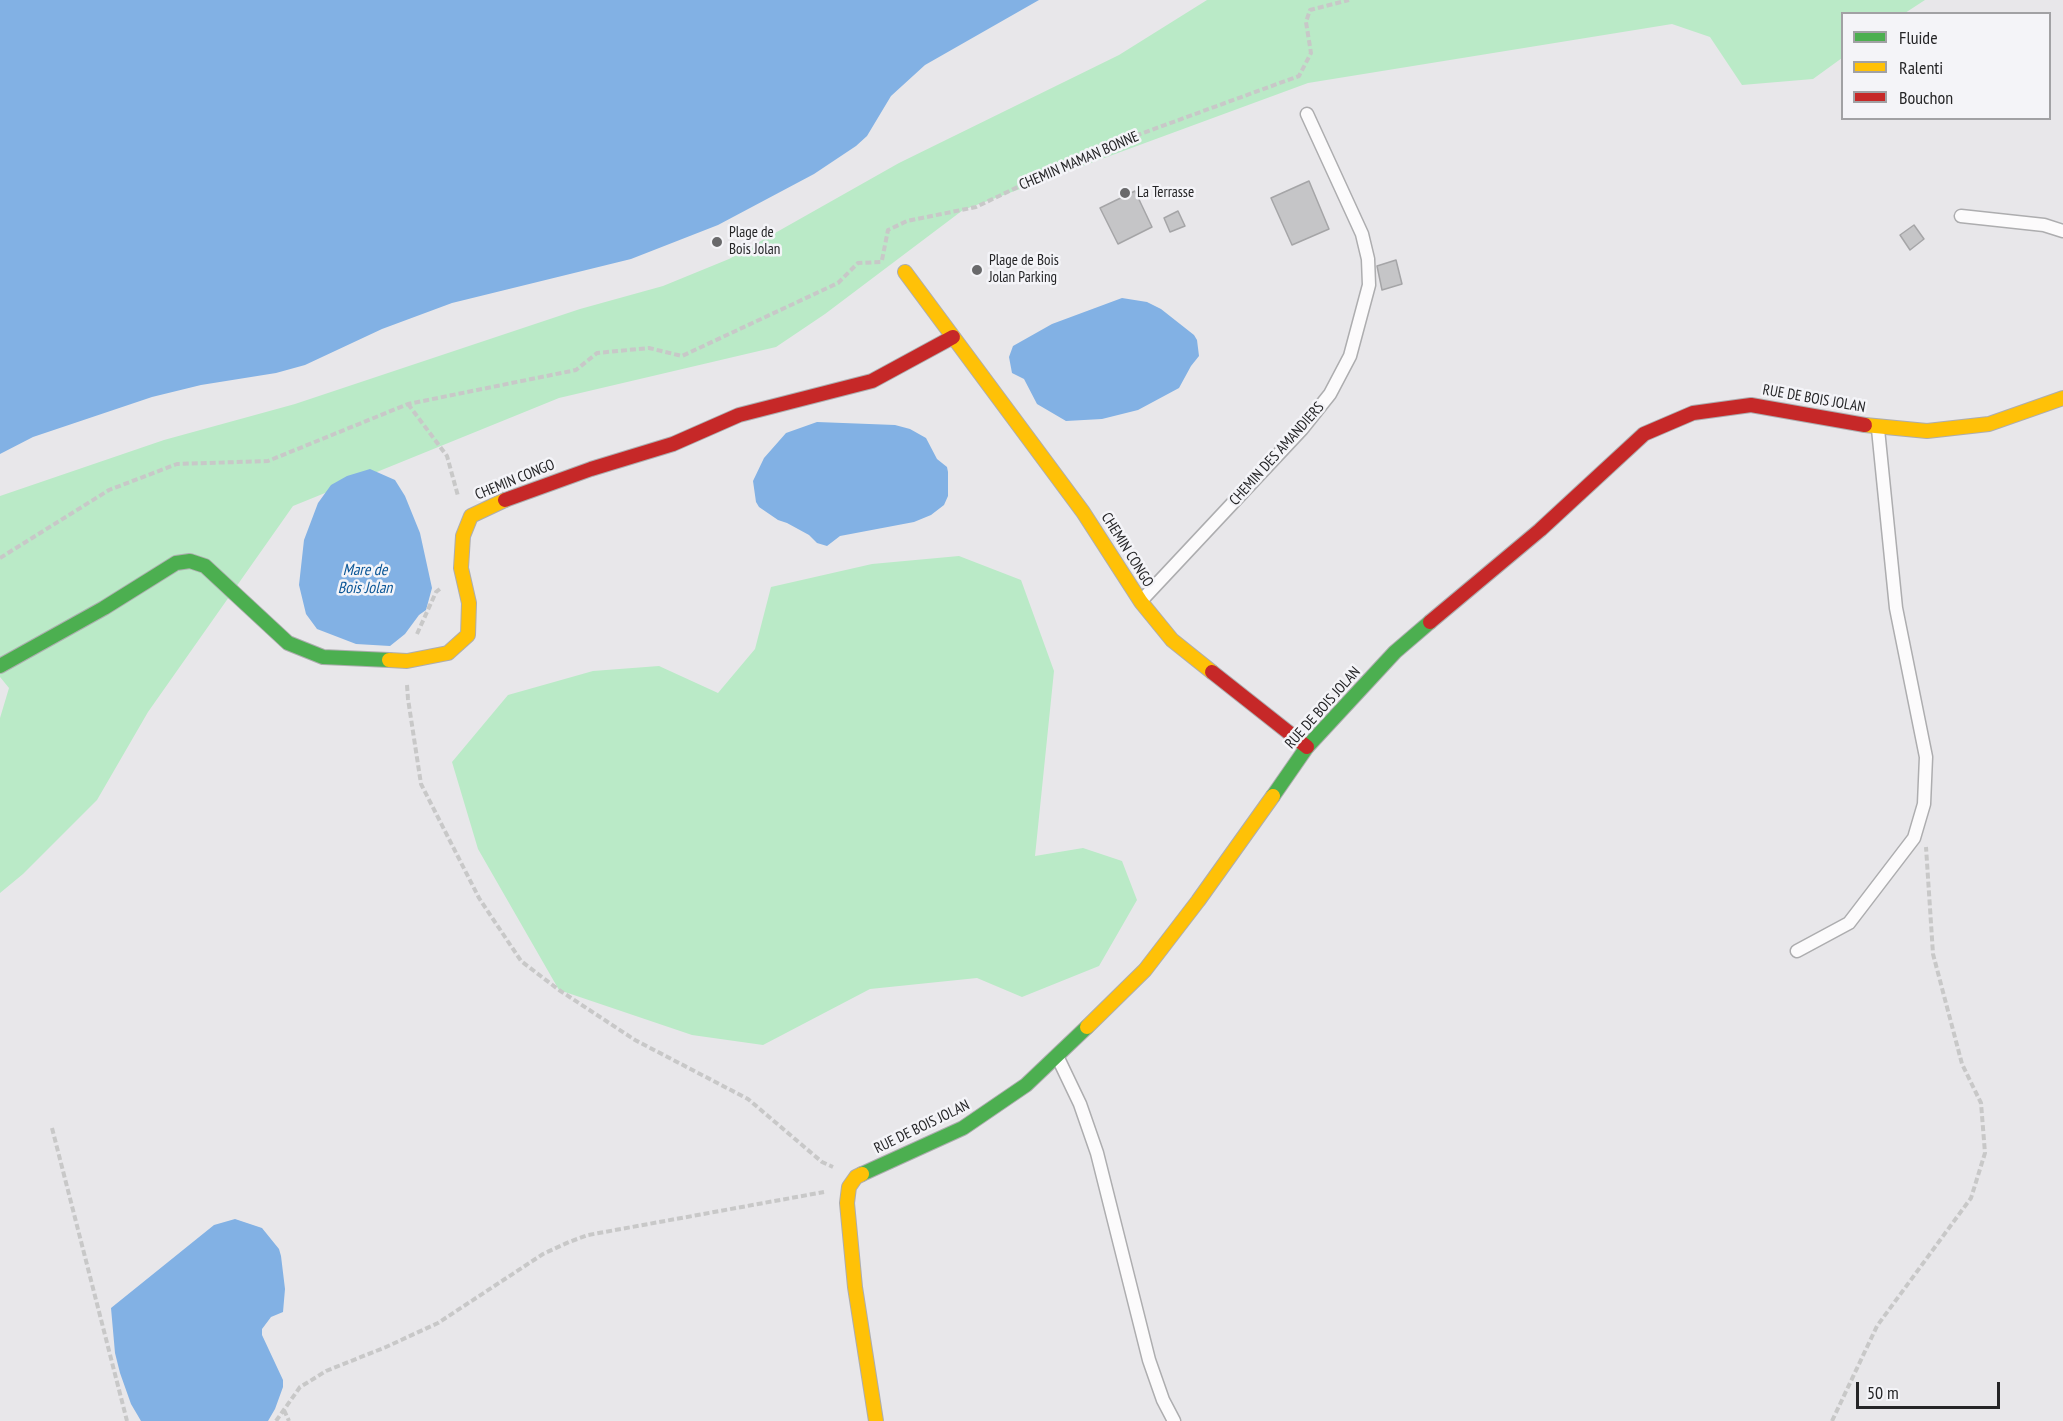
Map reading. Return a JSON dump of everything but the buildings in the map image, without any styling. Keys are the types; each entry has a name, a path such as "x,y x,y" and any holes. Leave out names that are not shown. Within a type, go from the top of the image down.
{"street":[{"name":"CHEMIN CONGO","path":"905,272 1083,512 1141,602 1172,640 1307,747"},
{"name":"CHEMIN CONGO","path":"0,666 104,608 176,563 190,561 205,566 288,642 323,657 407,661 448,653 468,635 469,603 460,568 463,536 471,516 520,493 591,468 673,444 739,415 872,381 953,337"},
{"name":"RUE DE BOIS JOLAN","path":"852,1182 963,1128 1026,1085 1057,1057 1145,970 1198,901 1307,747 1395,652 1540,530 1644,434 1693,413 1751,405 1878,427 1927,431 1989,424 2050,405 2063,398"},
{"path":"852,1182 847,1203 855,1287 876,1421"}],"lane":[{"name":"CHEMIN DES AMANDIERS","path":"1141,602 1302,429 1330,394 1350,356 1369,285 1368,259 1362,234 1307,114"},
{"path":"1961,216 2044,225 2063,231"},
{"path":"1797,951 1849,923 1914,838 1924,804 1926,757 1896,608 1878,427"},
{"path":"1057,1057 1080,1104 1097,1153 1149,1360 1163,1400 1174,1421"}],"path":[{"name":"CHEMIN MAMAN BONNE","path":"408,404 576,370 597,353 649,348 682,356 838,283 858,262 882,262 888,230 907,221 976,207 1091,152 1299,76 1311,53 1306,22 1310,10 1349,0"},
{"path":"0,558 109,490 177,464 268,460 408,404 447,456 459,502 471,516"},
{"path":"460,568 436,592 407,661 408,699 421,784 479,898 521,961 559,990 636,1040 748,1099 822,1162 852,1182"},
{"path":"1832,1421 1877,1326 1971,1198 1985,1153 1981,1103 1962,1064 1933,954 1926,838"},
{"path":"52,1128 127,1421"},
{"path":"276,1421 300,1388 326,1371 438,1323 543,1254 569,1242 588,1235 739,1209 852,1182"},
{"path":"284,1410 289,1421"}],"green space":[{"path":"1207,0 1925,0 1907,12 1841,12 1841,59 1813,79 1742,85 1710,37 1672,24 1308,83 963,210 825,314 776,347 559,398 293,506 148,712 97,800 23,874 0,893 0,718 9,688 0,677 0,496 164,440 295,404 580,309 663,286 729,259 899,163 1119,55"},
{"path":"959,556 1021,580 1054,671 1035,856 1083,848 1122,861 1137,900 1099,966 1022,997 977,978 870,989 763,1045 692,1035 559,990 478,849 452,762 508,695 593,671 659,666 718,693 755,649 771,587 872,564"}],"water":[{"path":"0,0 1039,0 925,65 891,96 867,136 856,146 814,174 718,225 631,259 452,303 382,329 305,365 276,373 201,385 152,397 33,437 0,454"},
{"path":"1122,298 1147,302 1161,309 1194,335 1199,356 1179,388 1138,410 1102,419 1066,421 1037,404 1024,379 1012,373 1009,357 1013,346 1052,324"},
{"path":"817,422 895,425 910,429 926,438 937,459 947,467 948,496 944,505 931,515 914,522 840,536 827,546 817,543 809,535 778,520 759,507 753,481 764,458 786,433"},
{"name":"Mare de Bois Jolan","path":"370,469 395,480 405,496 420,533 432,588 426,610 419,615 405,634 390,646 356,644 317,629 306,614 299,585 304,540 318,503 331,485 347,476"},
{"path":"235,1219 262,1228 279,1249 281,1256 285,1289 283,1312 271,1317 262,1329 262,1335 283,1380 283,1387 275,1409 268,1421 141,1421 131,1404 120,1373 115,1353 111,1308 214,1225"}],"traffic: fast":[{"path":"0,666 104,608 176,563 190,561 205,566 288,643 323,657 389,660"},
{"path":"1273,796 1307,747 1395,652 1430,622"},
{"path":"862,1174 963,1128 1026,1085 1087,1027"}],"traffic: slow":[{"path":"905,272 1083,512 1141,602 1172,640 1212,672"},
{"path":"1865,425 1927,431 1989,424 2063,398"},
{"path":"389,660 407,661 448,653 468,635 469,603 461,568 463,536 471,516 505,500"},
{"path":"1087,1027 1145,970 1198,901 1273,796"},
{"path":"862,1174 856,1177 849,1187 847,1203 855,1287 876,1421"}],"traffic: jam":[{"path":"505,500 591,469 673,444 739,415 872,381 953,337"},
{"path":"1430,622 1540,530 1644,434 1693,413 1751,405 1865,425"},
{"path":"1212,672 1307,747"}],"place":[{"name":"La Terrasse","path":"1125,193"},
{"name":"Plage de Bois Jolan","path":"717,242"},
{"name":"Plage de Bois Jolan Parking","path":"977,270"}]}
